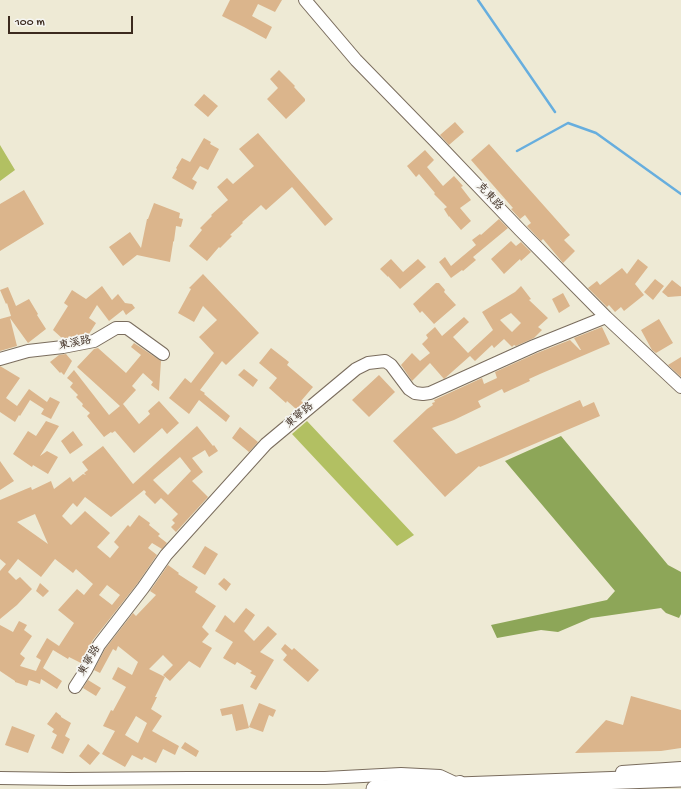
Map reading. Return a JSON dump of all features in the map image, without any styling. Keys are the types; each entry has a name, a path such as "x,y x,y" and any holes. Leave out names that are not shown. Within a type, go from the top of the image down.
{"highway":[{"path":"374,789 681,778"}],"street":[{"name":"克東路","path":"305,0 356,60 520,230 606,317 681,387"},
{"name":"東寧路","path":"75,687 86,670 99,644 166,555 266,444 356,368 368,363 385,361 391,365 409,388 416,393 430,393 534,346 606,317"},
{"name":"東溪路","path":"0,359 28,351 64,347 94,341 116,328 127,328 163,354"},
{"path":"0,778 326,778 401,774 440,776 455,782 681,768"}],"green space":[{"path":"0,145 15,170 0,181"},
{"path":"307,421 414,535 397,546 292,434"},
{"path":"561,436 668,565 681,572 681,614 679,618 666,613 661,608 591,618 558,632 541,630 497,638 491,625 607,600 615,591 505,461"}],"building":[{"path":"230,0 282,0 275,12 258,4 252,16 272,27 266,39 222,16"},
{"path":"279,70 295,86 294,87 305,99 305,101 286,119 267,99 278,88 270,79"},
{"path":"204,94 218,106 208,117 194,105"},
{"path":"455,122 464,132 449,145 440,135"},
{"path":"258,133 333,219 325,226 292,187 266,210 261,205 242,222 243,223 230,235 232,236 220,248 219,247 207,261 189,246 202,230 200,228 212,216 211,215 228,200 217,187 227,178 233,184 254,166 239,149"},
{"path":"204,138 211,142 210,144 219,149 208,170 200,166 192,179 197,182 193,190 172,178 182,158 190,162"},
{"path":"489,144 570,235 564,240 575,251 563,263 543,239 541,241 527,226 531,223 525,215 520,219 511,209 513,208 471,160"},
{"path":"425,150 434,160 427,167 443,186 454,176 463,186 461,187 471,200 460,208 471,221 461,230 444,209 447,207 434,194 435,193 419,174 416,177 407,166"},
{"path":"24,190 44,224 0,251 0,204"},
{"path":"154,203 180,213 179,218 183,219 181,227 176,226 170,262 137,255 123,266 109,247 130,232 141,248 147,219"},
{"path":"499,219 508,228 473,257 476,260 463,271 462,270 451,278 439,262 445,257 451,266 476,245 472,240 480,234 481,235"},
{"path":"511,241 516,246 521,242 531,252 521,261 520,259 504,274 491,259"},
{"path":"391,259 403,272 418,259 426,267 400,289 380,269"},
{"path":"638,259 648,267 635,284 644,295 624,311 621,307 615,312 609,305 607,307 588,288 597,281 600,285 622,268 627,274"},
{"path":"203,274 259,333 226,365 222,361 200,390 230,416 226,422 199,400 189,414 169,398 185,378 191,383 214,353 199,337 217,320 203,306 194,322 178,313 191,289 189,288"},
{"path":"655,279 664,286 653,300 644,292"},
{"path":"672,280 681,287 681,296 668,297 662,292"},
{"path":"436,283 439,283 445,290 444,292 456,305 434,324 422,311 420,313 413,304"},
{"path":"102,286 112,300 118,294 125,303 132,304 135,308 126,315 123,310 109,321 97,305 89,318 96,323 89,334 71,338 69,336 67,339 63,339 53,330 68,306 64,303 72,290 86,299"},
{"path":"521,286 531,299 529,300 548,318 538,327 542,330 534,338 512,347 504,339 494,348 492,345 475,361 470,356 444,379 430,363 412,381 401,365 412,353 420,361 430,353 422,344 428,338 426,335 435,327 442,336 464,317 469,322 453,337 468,353 493,330 482,312 515,292","holes":["511,313 521,323 512,332 500,320"]},
{"path":"8,287 16,306 29,299 46,329 28,343 10,318 17,346 0,351 0,319 11,316 7,303 6,304 0,290"},
{"path":"563,293 570,306 559,313 552,299"},
{"path":"659,319 673,343 656,353 652,350 641,330"},
{"path":"602,327 610,344 529,379 530,381 504,393 502,389 478,401 481,407 454,420 432,428 456,454 580,400 583,407 594,402 600,416 480,467 479,466 445,497 393,441 433,405 432,403 435,402 434,400 482,378 484,384 497,378 495,372 570,340 581,350 574,338"},
{"path":"134,343 161,361 159,391 151,385 153,382 143,373 132,386 136,390 123,404 139,424 150,414 148,411 159,401 179,423 167,434 162,428 134,453 115,431 104,437 87,416 90,413 82,406 83,404 76,397 78,395 70,387 73,383 67,378 74,370 109,415 120,406 77,367 94,349 98,348 126,373 141,355 131,347"},
{"path":"271,348 289,362 287,365 313,387 301,401 304,403 296,409 287,401 286,403 269,388 277,378 259,363"},
{"path":"66,354 72,361 64,375 61,372 60,373 50,362 59,355"},
{"path":"681,357 681,377 668,365"},
{"path":"0,366 20,378 6,398 17,406 29,389 47,402 50,397 60,402 51,419 41,414 44,409 30,400 15,422 0,412"},
{"path":"244,369 258,380 253,387 238,375"},
{"path":"379,375 395,392 369,417 352,400"},
{"path":"46,421 59,426 40,456 47,451 58,457 48,474 33,465 32,467 13,454 28,431 36,436"},
{"path":"197,426 218,451 209,457 205,450 192,458 203,472 192,481 208,497 176,532 171,527 175,523 172,520 178,514 161,498 155,504 145,494 146,492 144,490 111,517 85,497 77,507 73,503 62,516 71,525 85,511 110,533 97,547 110,558 119,547 114,542 128,525 130,527 139,515 150,523 149,525 160,534 158,536 167,543 162,549 152,543 148,548 157,555 137,584 93,640 81,663 69,657 68,659 53,650 43,668 62,681 57,689 41,679 40,684 29,680 27,686 15,682 0,671 0,625 13,632 19,621 27,625 24,630 32,636 20,654 25,658 20,666 36,671 41,660 36,657 47,638 59,646 74,623 58,610 77,589 84,595 93,584 76,569 73,573 55,559 41,577 18,559 8,572 16,580 20,577 32,589 17,605 0,619 0,571 6,564 0,559 0,500 31,487 32,490 51,481 54,489 70,477 73,482 83,474 86,475 84,473 88,470 82,462 103,446 133,484","holes":["180,457 191,471 168,495 153,480","35,514 48,544 17,522","107,585 120,595 112,605 99,595"]},
{"path":"240,427 258,442 249,452 232,438"},
{"path":"73,431 83,445 70,454 61,441"},
{"path":"0,461 14,481 0,490"},
{"path":"205,546 218,554 205,575 192,567"},
{"path":"168,565 179,573 178,574 198,587 195,592 216,606 202,627 209,634 202,642 212,648 200,668 189,661 170,681 163,675 173,665 163,655 149,669 165,677 151,709 162,716 152,731 179,746 175,755 163,749 156,763 144,757 142,760 132,755 125,767 102,754 115,731 103,726 111,710 113,711 126,687 112,679 118,667 132,675 138,662 118,646 116,651 113,649 100,673 94,670 105,649 133,613 136,616 156,595 150,591","holes":["136,716 147,723 138,743 125,735"]},
{"path":"224,578 231,584 226,591 218,584"},
{"path":"40,583 49,591 43,597 36,591"},
{"path":"246,608 255,615 244,631 254,641 268,626 277,634 260,652 274,660 256,690 250,687 256,676 250,673 252,671 237,662 235,665 223,658 233,642 215,631 225,615 234,623"},
{"path":"285,644 292,650 294,648 319,670 308,682 283,660 287,655 281,649"},
{"path":"88,680 101,688 96,696 83,688"},
{"path":"631,696 681,710 681,748 661,751 575,753 606,720 623,725"},
{"path":"259,703 276,710 273,717 269,715 263,732 249,727"},
{"path":"243,704 249,728 236,731 232,714 222,716 220,709"},
{"path":"56,712 71,723 65,736 70,739 63,754 51,748 57,735 52,732 54,729 47,724"},
{"path":"12,726 35,735 28,753 5,745"},
{"path":"185,742 199,751 196,757 181,748"},
{"path":"88,744 100,753 90,765 79,756"}],"waterway":[{"path":"478,0 555,112"},
{"path":"517,151 568,123 596,133 681,194"}]}
